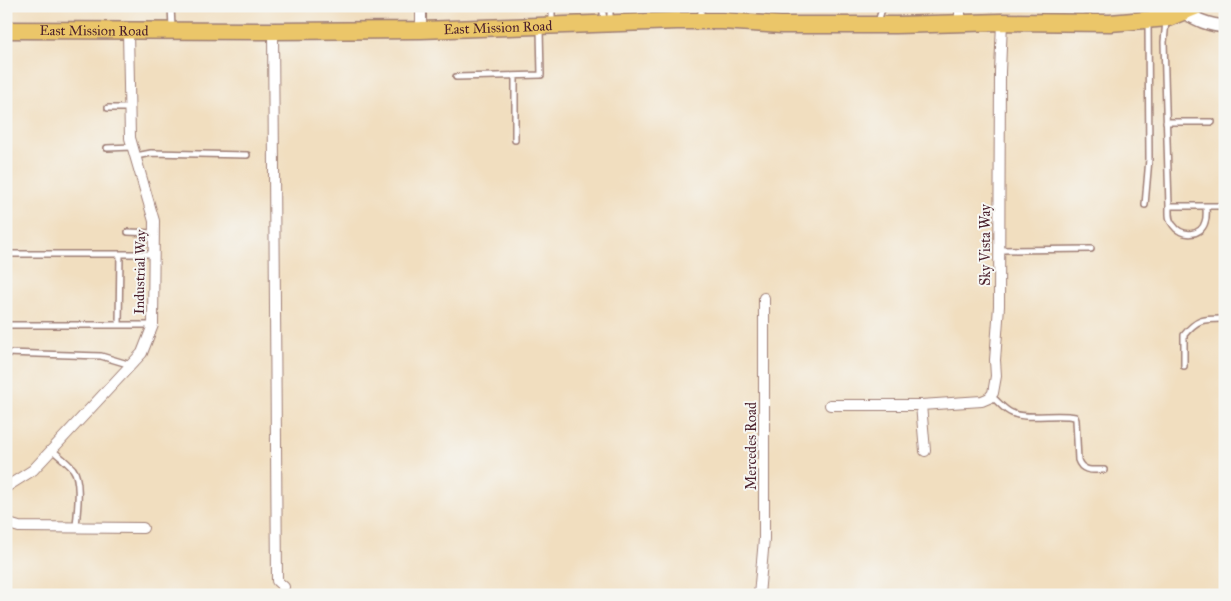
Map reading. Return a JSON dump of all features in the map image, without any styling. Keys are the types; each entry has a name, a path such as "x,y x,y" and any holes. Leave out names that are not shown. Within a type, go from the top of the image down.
{"main road":[{"name":"East Mission Road","path":"6,30 272,32 421,30 608,23 701,14 722,21 781,25 1002,22 1110,23 1166,18 1190,9"}],"street":[{"path":"421,6 421,30"},
{"path":"960,6 960,23"},
{"path":"1190,9 1201,22 1225,26"},
{"name":"Sky Vista Way","path":"991,396 994,393 996,376 995,360 999,306 1002,22"},
{"name":"Industrial Way","path":"6,487 33,470 142,354 153,325 154,221 130,138 128,31"},
{"path":"272,32 277,581 284,587"},
{"name":"Mercedes Road","path":"759,595 764,539 764,298"},
{"path":"830,405 921,405 982,401 991,396"},
{"path":"921,405 925,451"},
{"path":"6,520 9,524 19,526 143,528"}],"lane":[{"path":"172,6 172,31"},
{"path":"456,77 541,75 546,26 552,6"},
{"path":"602,6 608,23"},
{"path":"608,23 610,6"},
{"path":"877,25 880,12 884,6"},
{"path":"1166,18 1164,42 1166,122 1169,218 1172,225 1182,233 1194,234 1203,227 1206,221 1206,206"},
{"path":"1146,205 1149,159 1148,20"},
{"path":"515,76 515,140"},
{"path":"108,108 130,108"},
{"path":"1166,122 1212,122"},
{"path":"107,148 151,153 247,155"},
{"path":"1169,206 1225,206"},
{"path":"128,232 154,233"},
{"path":"999,250 1091,248"},
{"path":"6,254 154,254"},
{"path":"119,324 120,254"},
{"path":"1184,366 1184,335 1187,331 1196,323 1206,319 1225,319"},
{"path":"6,324 153,325"},
{"path":"6,353 101,356 131,365"},
{"path":"991,396 1013,414 1021,416 1075,417 1080,465 1086,470 1104,470"},
{"path":"52,450 73,469 76,476 78,485 76,527"}]}
